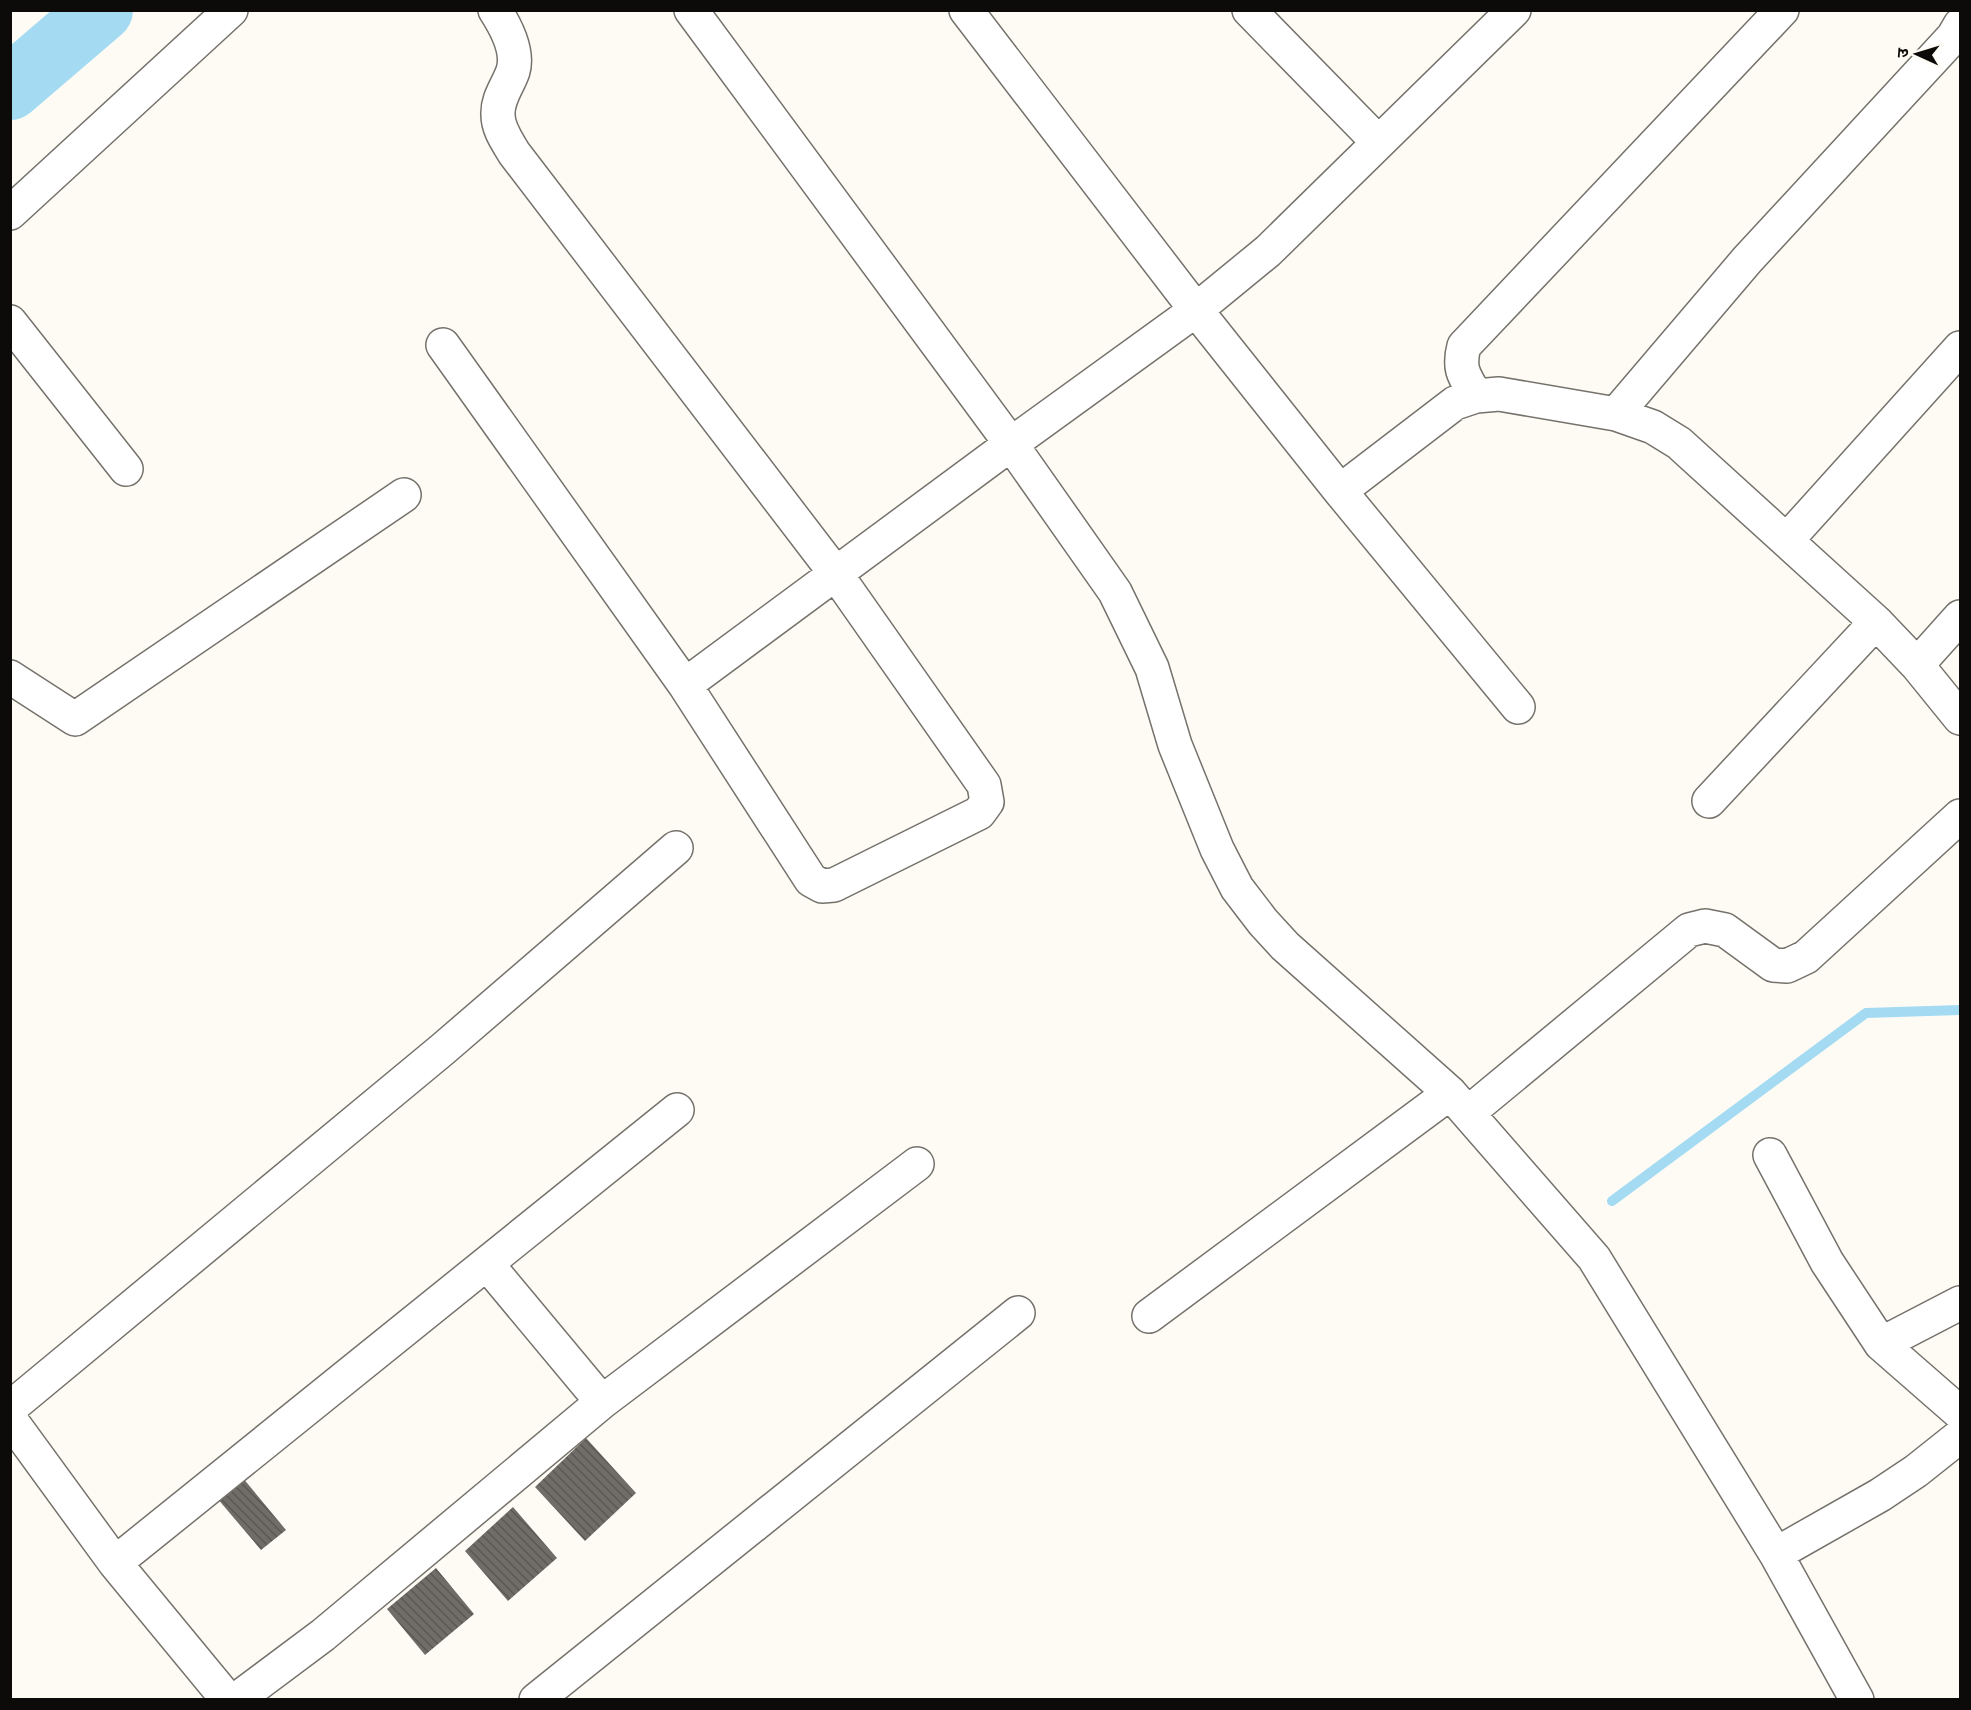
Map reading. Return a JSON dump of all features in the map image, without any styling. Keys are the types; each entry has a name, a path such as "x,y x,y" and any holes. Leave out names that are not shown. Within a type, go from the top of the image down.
{"street":[{"path":"10,213 231,10"},
{"path":"443,345 685,685 811,880 822,886 834,885 979,813 987,802 984,785 836,574 514,153 502,132 498,115 501,97 513,71 514,53 508,34 495,10"},
{"path":"691,10 1011,444 1115,592 1152,668 1175,745 1218,849 1237,888 1285,946 1459,1103 1594,1258 1776,1554 1857,1700"},
{"path":"966,10 1196,310 1340,491 1518,706"},
{"path":"1250,10 1378,142"},
{"path":"685,685 1196,310 1268,251 1514,10"},
{"path":"1476,396 1462,373 1461,360 1464,346 1782,10"},
{"path":"1616,414 1747,260 1953,37 1960,25"},
{"path":"10,321 126,469"},
{"path":"1787,540 1960,348"},
{"path":"1340,491 1455,403 1476,396 1500,394 1616,414 1653,426 1679,443 1876,622 1917,665 1960,718"},
{"path":"11,678 75,720 404,495"},
{"path":"1917,665 1960,617"},
{"path":"1709,801 1876,622"},
{"path":"1149,1316 1459,1103 1689,930 1705,926 1725,930 1773,965 1787,966 1806,957 1960,816"},
{"path":"10,1408 444,1049 676,848"},
{"path":"115,1563 677,1110"},
{"path":"1770,1155 1827,1262 1881,1344 1960,1413"},
{"path":"236,1700 323,1635 602,1402 918,1164"},
{"path":"487,1264 602,1402"},
{"path":"1881,1344 1960,1303"},
{"path":"536,1700 1018,1313"},
{"path":"10,1419 115,1563 228,1700"},
{"path":"1776,1554 1880,1495 1916,1471 1960,1436"}],"building":[{"path":"586,1438 636,1493 585,1541 535,1487"},
{"path":"242,1477 286,1530 261,1550 217,1498"},
{"path":"513,1507 557,1558 508,1601 465,1551"},
{"path":"436,1568 474,1614 425,1655 387,1609"}],"waterway":[{"path":"10,88 101,10"},
{"path":"1612,1201 1866,1013 1960,1010"}]}
